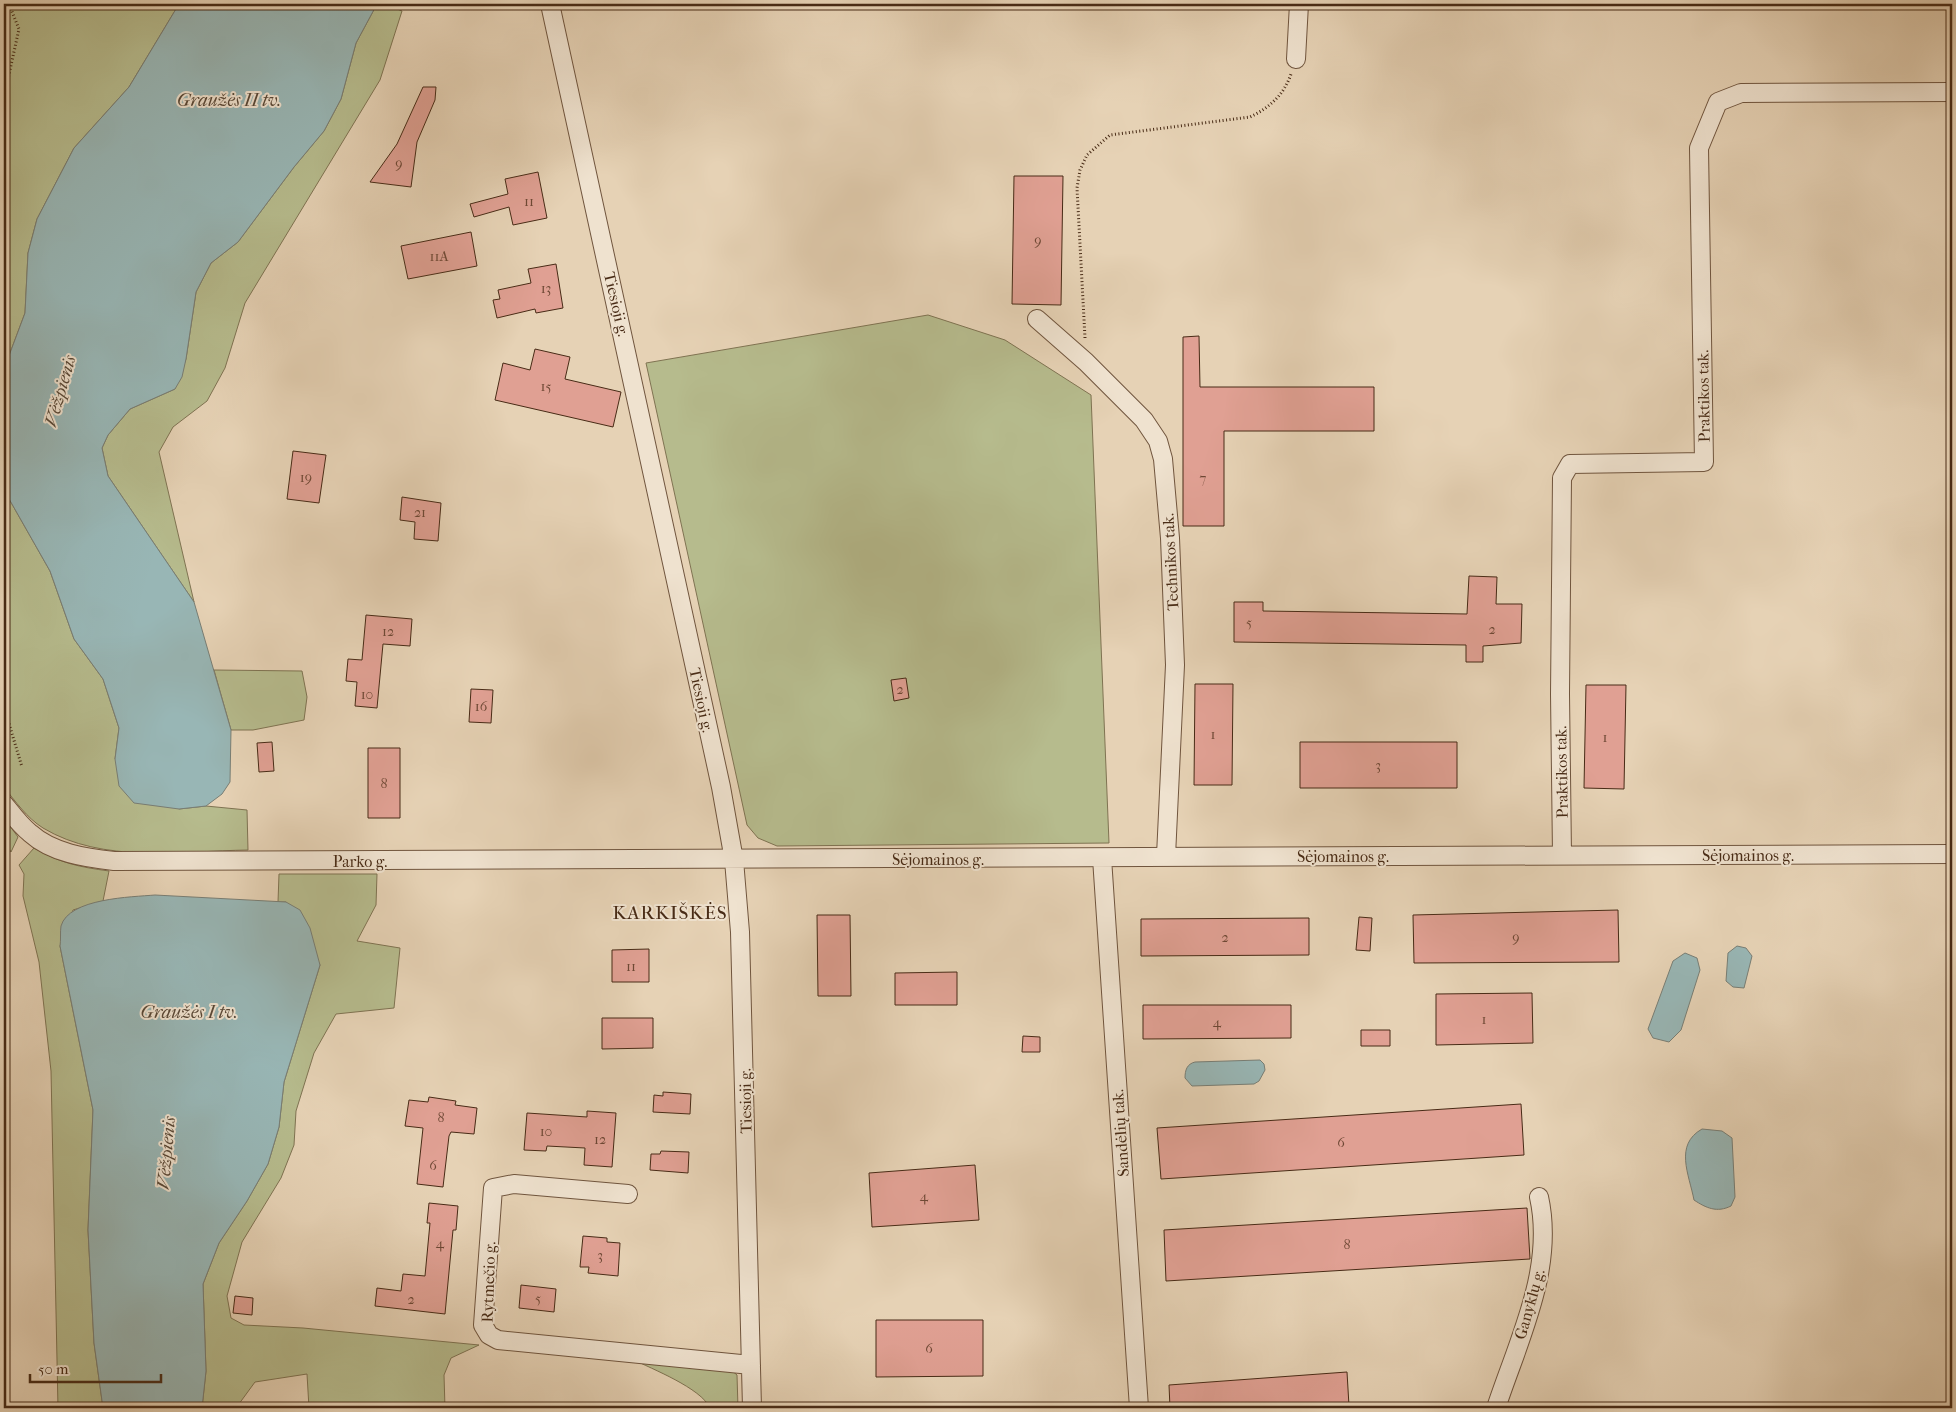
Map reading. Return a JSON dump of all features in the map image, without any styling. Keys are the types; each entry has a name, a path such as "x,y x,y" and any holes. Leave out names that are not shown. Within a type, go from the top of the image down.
{"street":[{"name":"Tiesioji g.","path":"550,4 648,442 721,787 734,860 740,932 752,1408"},
{"path":"1296,59 1299,4"},
{"name":"Praktikos tak.","path":"1562,856 1560,694 1562,478 1570,464 1704,462 1699,148 1718,102 1741,93 1952,92"},
{"name":"Technikos tak.","path":"1037,319 1086,362 1144,420 1158,442 1163,459 1170,538 1175,665 1166,856"},
{"name":"Parko g.","path":"4,804 31,834 50,846 90,859 114,861 734,860"},
{"name":"Sėjomainos g.","path":"734,860 1166,856 1952,854"},
{"name":"Sandėlių tak.","path":"1102,858 1139,1408"},
{"name":"Rytmečio g.","path":"628,1194 514,1184 493,1188 483,1325 489,1335 498,1340 752,1365"},
{"name":"Ganyklų g.","path":"1496,1408 1534,1299 1542,1258 1544,1218 1539,1197"}],"path":[{"path":"4,97 19,29 9,4"},
{"path":"1086,362 1077,188 1080,170 1087,155 1110,134 1250,117 1263,111 1283,90 1296,59"},
{"path":"4,707 22,767"}],"green space":[{"path":"4,4 179,4 129,87 74,148 37,219 28,253 25,313 4,369"},
{"path":"377,4 385,4 402,11 380,80 245,303 225,368 207,401 173,427 159,452 194,602 108,476 102,448 108,435 130,409 175,389 186,359 196,292 211,263 238,242 294,167 324,131 341,99 356,43"},
{"path":"928,315 1005,340 1091,395 1109,843 777,846 758,838 747,825 646,363"},
{"path":"4,490 50,571 74,639 103,679 119,728 115,759 179,809 206,806 247,810 248,850 143,853 91,847 66,839 37,824 4,787"},
{"path":"214,670 302,671 307,697 304,720 253,730 231,730"},
{"path":"4,818 18,837 11,852 4,841"},
{"path":"34,848 70,864 109,871 103,901 73,910 60,946 93,1110 88,1230 94,1343 103,1408 58,1408 51,1071 39,962 23,896 24,874 19,865"},
{"path":"279,874 377,874 376,905 357,941 400,948 394,1008 336,1014 314,1053 296,1111 294,1145 281,1178 242,1242 227,1296 231,1318 244,1325 303,1328 479,1345 451,1358 444,1375 445,1408 309,1408 307,1374 255,1382 236,1408 202,1408 206,1371 203,1284 219,1243 247,1201 268,1164 279,1127 284,1082 320,965 286,902 278,902"},
{"path":"632,1359 730,1369 737,1375 738,1408 710,1408 697,1393 687,1386"}],"water":[{"name":"Graužės II tv.","path":"179,4 377,4 356,43 341,99 324,131 294,167 238,242 211,263 196,292 186,359 182,377 175,389 130,409 108,435 102,448 108,476 194,602 231,730 230,782 222,794 206,806 179,809 134,803 119,786 115,759 119,728 103,679 74,639 50,571 4,490 4,369 25,313 28,253 37,219 74,148 129,87"},
{"name":"Graužės I tv.","path":"155,895 286,902 300,910 310,928 320,965 284,1082 279,1127 268,1164 247,1201 219,1243 203,1284 206,1371 202,1408 103,1408 94,1343 88,1230 93,1110 60,946 61,926 66,917 88,904 117,898"},
{"path":"1737,946 1746,948 1752,956 1744,988 1733,987 1726,981 1728,953"},
{"path":"1685,953 1697,958 1700,970 1681,1030 1669,1042 1653,1038 1648,1029 1673,961"},
{"path":"1260,1060 1264,1064 1265,1070 1259,1081 1254,1084 1192,1086 1185,1078 1187,1068 1195,1062"},
{"path":"1702,1129 1722,1131 1732,1138 1735,1197 1731,1206 1726,1208 1712,1209 1694,1200 1687,1170 1686,1152 1688,1143"}],"building":[{"path":"423,87 436,87 435,100 417,142 411,187 370,182 397,144"},
{"path":"538,172 547,218 513,225 509,207 474,217 470,204 508,194 505,179"},
{"path":"1014,176 1063,176 1061,305 1012,304"},
{"path":"471,232 477,266 408,279 401,246"},
{"path":"556,264 563,308 536,313 535,309 497,318 493,300 500,299 498,290 531,283 528,269"},
{"path":"1199,336 1200,387 1374,387 1374,431 1224,431 1224,526 1183,526 1183,337"},
{"path":"535,349 570,357 565,379 621,392 613,427 495,400 503,363 530,370"},
{"path":"293,451 326,455 319,503 287,499"},
{"path":"402,497 441,503 438,541 414,539 415,522 400,520"},
{"path":"1469,576 1497,577 1496,604 1522,604 1521,643 1483,646 1483,662 1466,662 1466,645 1234,642 1234,602 1263,602 1263,611 1467,614"},
{"path":"366,615 412,619 410,646 383,644 377,708 355,706 357,682 346,681 348,659 362,660"},
{"path":"906,678 909,698 894,701 891,680"},
{"path":"1195,684 1233,684 1232,785 1194,785"},
{"path":"1586,685 1626,685 1624,789 1584,788"},
{"path":"471,689 493,690 491,723 469,722"},
{"path":"272,742 274,771 259,772 257,743"},
{"path":"1300,742 1457,742 1457,788 1300,788"},
{"path":"368,748 400,748 400,818 368,818"},
{"path":"1618,910 1619,962 1414,963 1413,915"},
{"path":"817,915 850,915 851,996 818,996"},
{"path":"1359,917 1372,918 1370,951 1356,950"},
{"path":"1309,918 1309,955 1141,956 1141,919"},
{"path":"649,949 649,982 612,982 612,950"},
{"path":"957,972 957,1005 895,1005 895,973"},
{"path":"1532,993 1533,1043 1436,1045 1436,994"},
{"path":"1143,1005 1291,1005 1291,1038 1143,1039"},
{"path":"602,1018 653,1018 653,1048 602,1049"},
{"path":"1361,1030 1390,1030 1390,1046 1361,1046"},
{"path":"1023,1036 1040,1037 1040,1052 1022,1052"},
{"path":"663,1092 691,1094 690,1114 653,1112 654,1095 663,1096"},
{"path":"429,1097 456,1101 455,1105 477,1108 474,1134 451,1132 449,1136 443,1187 417,1184 423,1128 405,1126 409,1100 428,1102"},
{"path":"1521,1104 1524,1155 1161,1179 1157,1128"},
{"path":"587,1111 616,1113 612,1167 584,1165 585,1148 547,1146 546,1151 524,1150 527,1113 587,1117"},
{"path":"661,1151 689,1152 688,1173 650,1170 651,1154 660,1154"},
{"path":"975,1165 979,1220 872,1227 869,1173"},
{"path":"429,1203 458,1206 456,1230 453,1230 445,1314 375,1306 377,1288 401,1291 403,1274 425,1276 430,1223 427,1223"},
{"path":"1527,1208 1530,1259 1166,1281 1164,1230"},
{"path":"583,1236 607,1238 607,1242 620,1243 618,1276 588,1273 589,1267 580,1267"},
{"path":"521,1285 556,1289 554,1312 519,1308"},
{"path":"235,1296 253,1298 252,1315 233,1313"},
{"path":"876,1320 983,1320 983,1376 876,1377"},
{"path":"1347,1372 1349,1406 1170,1408 1169,1385"}],"district":[{"name":"KARKIŠKĖS","path":"670,912"}],"water label":[{"name":"Vėžpienis","path":"60,391"},
{"name":"Vėžpienis","path":"166,1153"}]}
